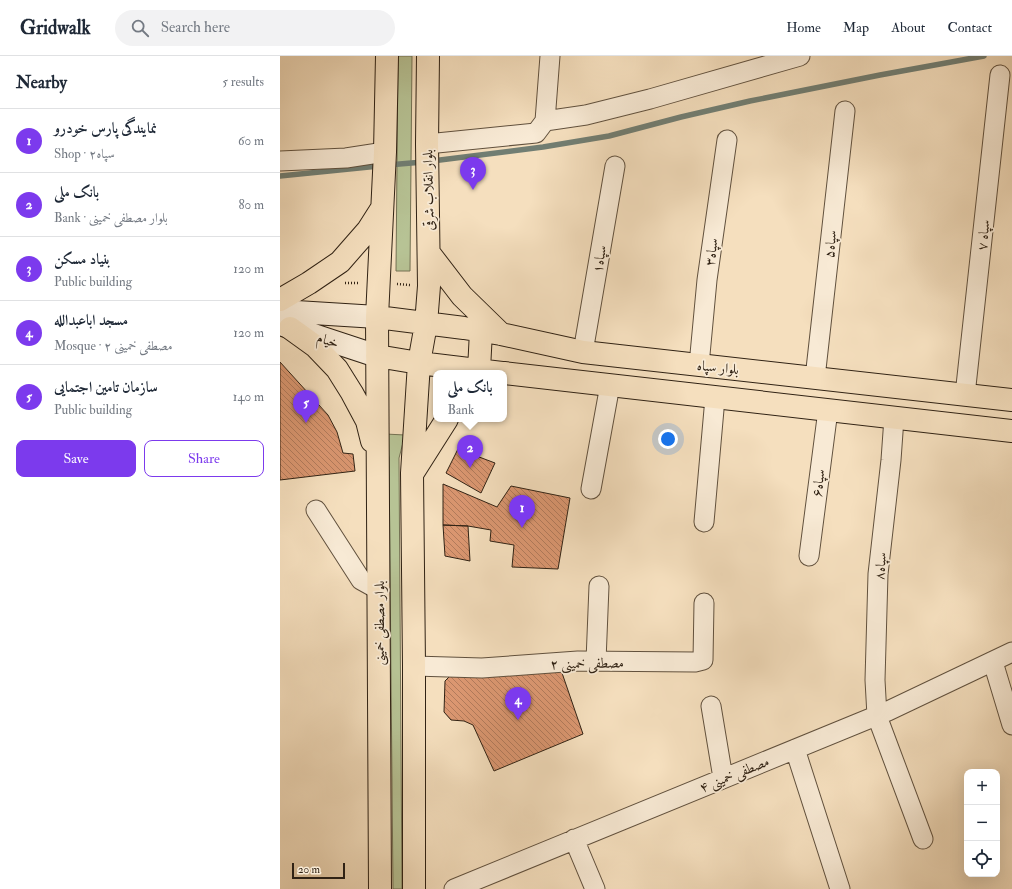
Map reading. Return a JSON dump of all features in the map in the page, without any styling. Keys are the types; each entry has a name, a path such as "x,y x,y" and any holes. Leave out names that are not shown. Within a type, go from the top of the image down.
{"main road":[{"path":"377,316 385,152 387,56"},
{"name":"بلوار انقلاب شرقی","path":"419,363 426,324 429,286 427,144 428,56"},
{"path":"280,300 340,262 368,230 382,207"},
{"path":"377,356 478,370 491,332 429,253"},
{"path":"315,336 317,313"},
{"name":"خیام","path":"282,323 317,313 377,316"},
{"name":"بلوار سپاه","path":"377,316 491,332 583,352 1012,400"},
{"name":"بلوار مصطفی خمینی","path":"377,316 380,889"},
{"path":"282,323 315,346 336,369 352,392 367,421 378,469"},
{"name":"خیام","path":"282,323 315,336 377,356"},
{"path":"414,889 412,473 419,363"},
{"path":"507,374 1012,431"},
{"path":"412,473 445,422"}],"street":[{"path":"427,144 536,132 545,121 550,56"},
{"path":"545,121 586,115 650,99 800,56"},
{"name":"سپاه ۷","path":"965,394 1000,75"},
{"name":"سپاه۵","path":"815,378 845,111"},
{"name":"سپاه۳","path":"699,365 707,280 727,140"},
{"path":"280,162 346,158 385,152"},
{"name":"سپاه۱","path":"583,352 615,166"},
{"path":"591,489 610,386"},
{"path":"704,522 715,398"},
{"name":"سپاه۶","path":"809,556 828,410"},
{"name":"سپاه۸","path":"894,418 891,460 878,574 875,680 877,716 923,839"},
{"path":"316,510 361,580 379,590"},
{"path":"596,661 599,586"},
{"name":"مصطفی خمینی ۲","path":"414,666 482,668 596,661 695,662 703,660 704,603"},
{"name":"مصطفی خمینی ۴","path":"454,889 877,716 1012,652"},
{"path":"993,662 1012,725"},
{"path":"711,706 723,778"},
{"path":"795,749 840,889"},
{"path":"574,839 595,889"}],"green space":[{"path":"398,56 412,56 410,271 396,271"},
{"path":"385,434 405,435 399,458 402,889 393,889 389,458"}],"building":[{"path":"280,362 328,415 337,432 343,453 353,454 355,471 280,480"},
{"path":"458,449 495,463 481,493 446,473"},
{"path":"443,484 497,507 511,486 570,498 558,569 512,567 514,545 490,541 491,530 468,526 443,525"},
{"path":"443,525 468,526 470,561 445,556"},
{"path":"561,670 583,734 494,771 473,725 464,721 451,720 444,712 445,681 453,673"}],"waterway":[{"path":"432,161 543,147 609,136 750,101 984,56"},
{"path":"388,165 423,162"},
{"path":"280,176 379,166"}],"place":[{"name":"بنیاد مسکن","path":"473,190"},
{"name":"سازمان تامین اجتمایی","path":"306,423"},
{"name":"بانک ملی","path":"470,468"},
{"name":"نمایندگی پارس خودرو","path":"522,528"},
{"name":"مسجد اباعبدالله","path":"518,720"}]}
